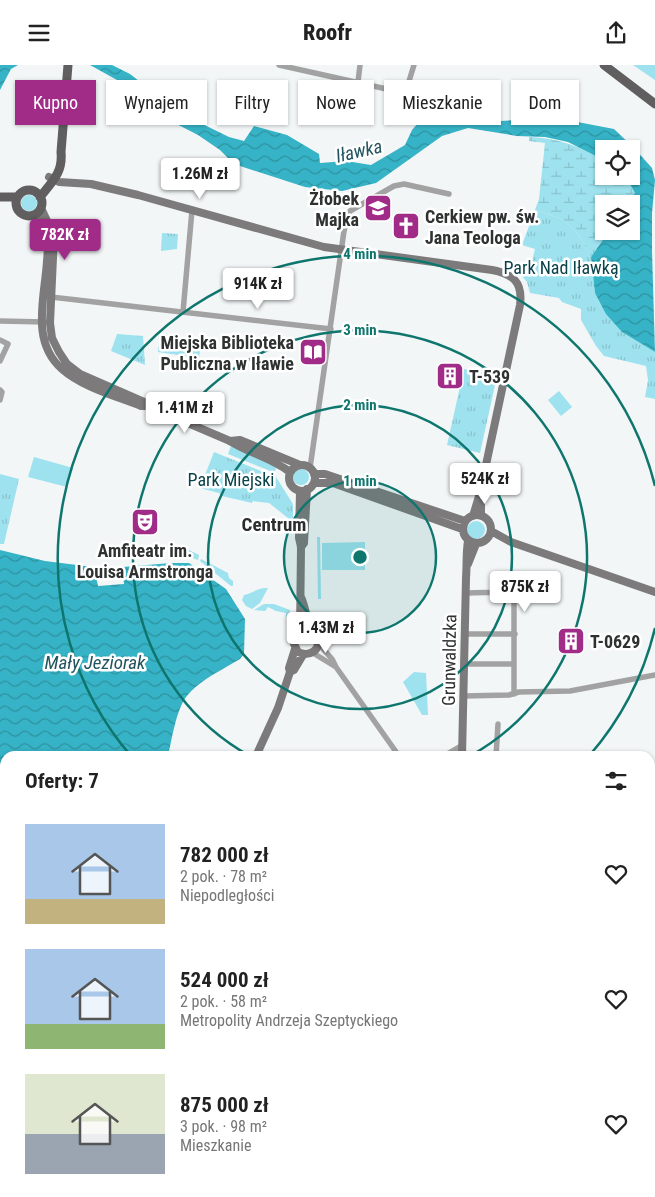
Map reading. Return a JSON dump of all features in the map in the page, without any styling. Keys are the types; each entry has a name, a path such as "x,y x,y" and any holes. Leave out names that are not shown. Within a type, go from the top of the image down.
{"main road":[{"path":"68,65 61,152 62,163 38,194 38,211 48,243 41,322 43,337 48,351 62,369 81,382 141,406 148,406"},
{"path":"604,65 655,103"},
{"path":"52,178 65,183 106,187 342,251 499,271 512,277 521,292 520,305 476,505 477,516"},
{"path":"16,201 25,191 38,194"},
{"path":"0,199 16,201"},
{"path":"16,201 20,213 30,216 38,211"},
{"path":"38,211 54,236 50,323 55,345 62,358 72,369 144,402 148,406 230,441 272,461 290,472"},
{"path":"230,441 240,440 300,465 305,465 312,471 325,474 464,525"},
{"path":"300,465 294,467 290,472 289,478 295,488 304,490 314,483 333,483 464,525"},
{"path":"312,471 314,483"},
{"path":"300,633 301,547 299,538 304,490"},
{"path":"477,516 490,523 490,534 481,543 472,542 463,533 464,525 477,516"},
{"path":"490,534 655,592"},
{"name":"Grunwaldzka","path":"462,751 465,593 468,564 466,553 472,542"},
{"path":"295,649 303,655 308,655 313,653 318,643 310,627 301,597"},
{"path":"258,751 278,708 290,673 289,668 295,649 294,640 300,633 305,631 314,634"},
{"path":"290,673 303,655"}],"street":[{"path":"279,65 349,80"},
{"path":"358,80 360,65"},
{"path":"374,86 400,92 406,91 414,65"},
{"path":"312,471 344,231 350,211 394,186 404,184 449,194"},
{"path":"182,312 192,210"},
{"path":"51,297 331,329"},
{"path":"0,321 50,323"},
{"path":"0,340 8,344 0,361"},
{"path":"0,390 2,392 0,400"},
{"path":"465,593 501,594 512,596 515,601 514,694"},
{"path":"465,634 515,634"},
{"path":"318,643 332,659 395,751"},
{"path":"313,653 336,667"},
{"path":"464,664 514,665"},
{"path":"464,696 570,691 655,675"},
{"path":"496,751 498,724"},
{"path":"453,751 463,745"}],"green space":[{"path":"633,65 655,65 655,80"},
{"path":"529,137 559,141 595,155 595,185 630,185 635,193 634,195 595,195 595,240 603,240 591,257 578,234 562,219 535,210 539,199 545,143 529,141"},
{"path":"29,195 35,197 37,203 35,209 29,211 23,209 21,203 23,197"},
{"name":"Park Nad Iławką","path":"535,210 562,219 578,234 591,257 595,293 622,332 655,352 655,399 645,397 648,380 646,366 604,356 581,320 581,309 562,302 559,298 530,293 527,282 517,270 532,261 535,249 522,245"},
{"path":"162,233 178,234 177,249 161,251"},
{"path":"117,334 143,336 145,365 111,351"},
{"path":"160,338 201,343 199,358 158,352"},
{"path":"464,369 497,376 480,453 447,445"},
{"path":"559,391 572,407 561,416 548,400"},
{"path":"231,446 277,466 275,471 273,472 228,454"},
{"name":"Park Miejski","path":"214,452 276,477 293,504 293,522 269,503 253,501 252,503 222,496 219,493 200,488"},
{"path":"34,457 73,468 67,487 28,477"},
{"path":"298,469 304,469 309,474 307,483 298,485 293,480 293,474"},
{"path":"0,474 19,479 4,544 0,544"},
{"path":"476,521 482,524 485,530 482,536 476,539 470,536 467,530 470,524"},
{"path":"317,537 320,537 321,599 318,599"},
{"path":"365,542 365,570 322,570 322,543"},
{"path":"170,544 181,550 183,547 199,555 198,560 178,556"},
{"path":"201,559 228,573 229,578 233,581 233,586 200,561"},
{"path":"262,588 268,588 260,603 252,609 246,606 242,600 244,595"},
{"path":"264,604 274,604 290,610 290,618 286,617 286,613 268,607 265,611 254,610"},
{"path":"414,672 426,673 428,715 422,715 403,682"}],"water":[{"path":"0,65 18,65 11,69 0,90"},
{"path":"90,65 112,65 138,80 117,80"},
{"path":"511,120 511,125 579,125 579,122 614,129 626,140 595,140 595,156 568,142 545,137 517,136 468,128 442,136 376,183 342,191 305,187 234,164 220,150 179,125 204,125 229,137 244,141 254,126 287,135 319,154 320,163 346,161 371,165 405,145 416,125 501,125 501,121"},
{"path":"640,155 652,168 655,180 652,213 652,251 655,352 622,332 606,314 595,293 591,257 603,240 640,240 640,195 634,195 635,193 630,185 640,185"},
{"name":"Mały Jeziorak","path":"0,550 45,561 93,567 189,563 226,589 245,619 244,654 240,659 204,680 186,697 177,717 169,751 0,751"}],"pier":[{"path":"123,573 124,584 98,586 96,576"}],"place":[{"name":"Żłobek Majka","path":"378,208"},
{"name":"Cerkiew pw. św. Jana Teologa","path":"406,226"},
{"name":"Miejska Biblioteka Publiczna w Iławie","path":"313,352"},
{"name":"T-539","path":"450,376"},
{"name":"Amfiteatr im. Louisa Armstronga","path":"145,522"},
{"name":"T-0629","path":"571,641"}],"district":[{"name":"Centrum","path":"274,524"}],"water label":[{"name":"Iławka","path":"359,151"}]}
